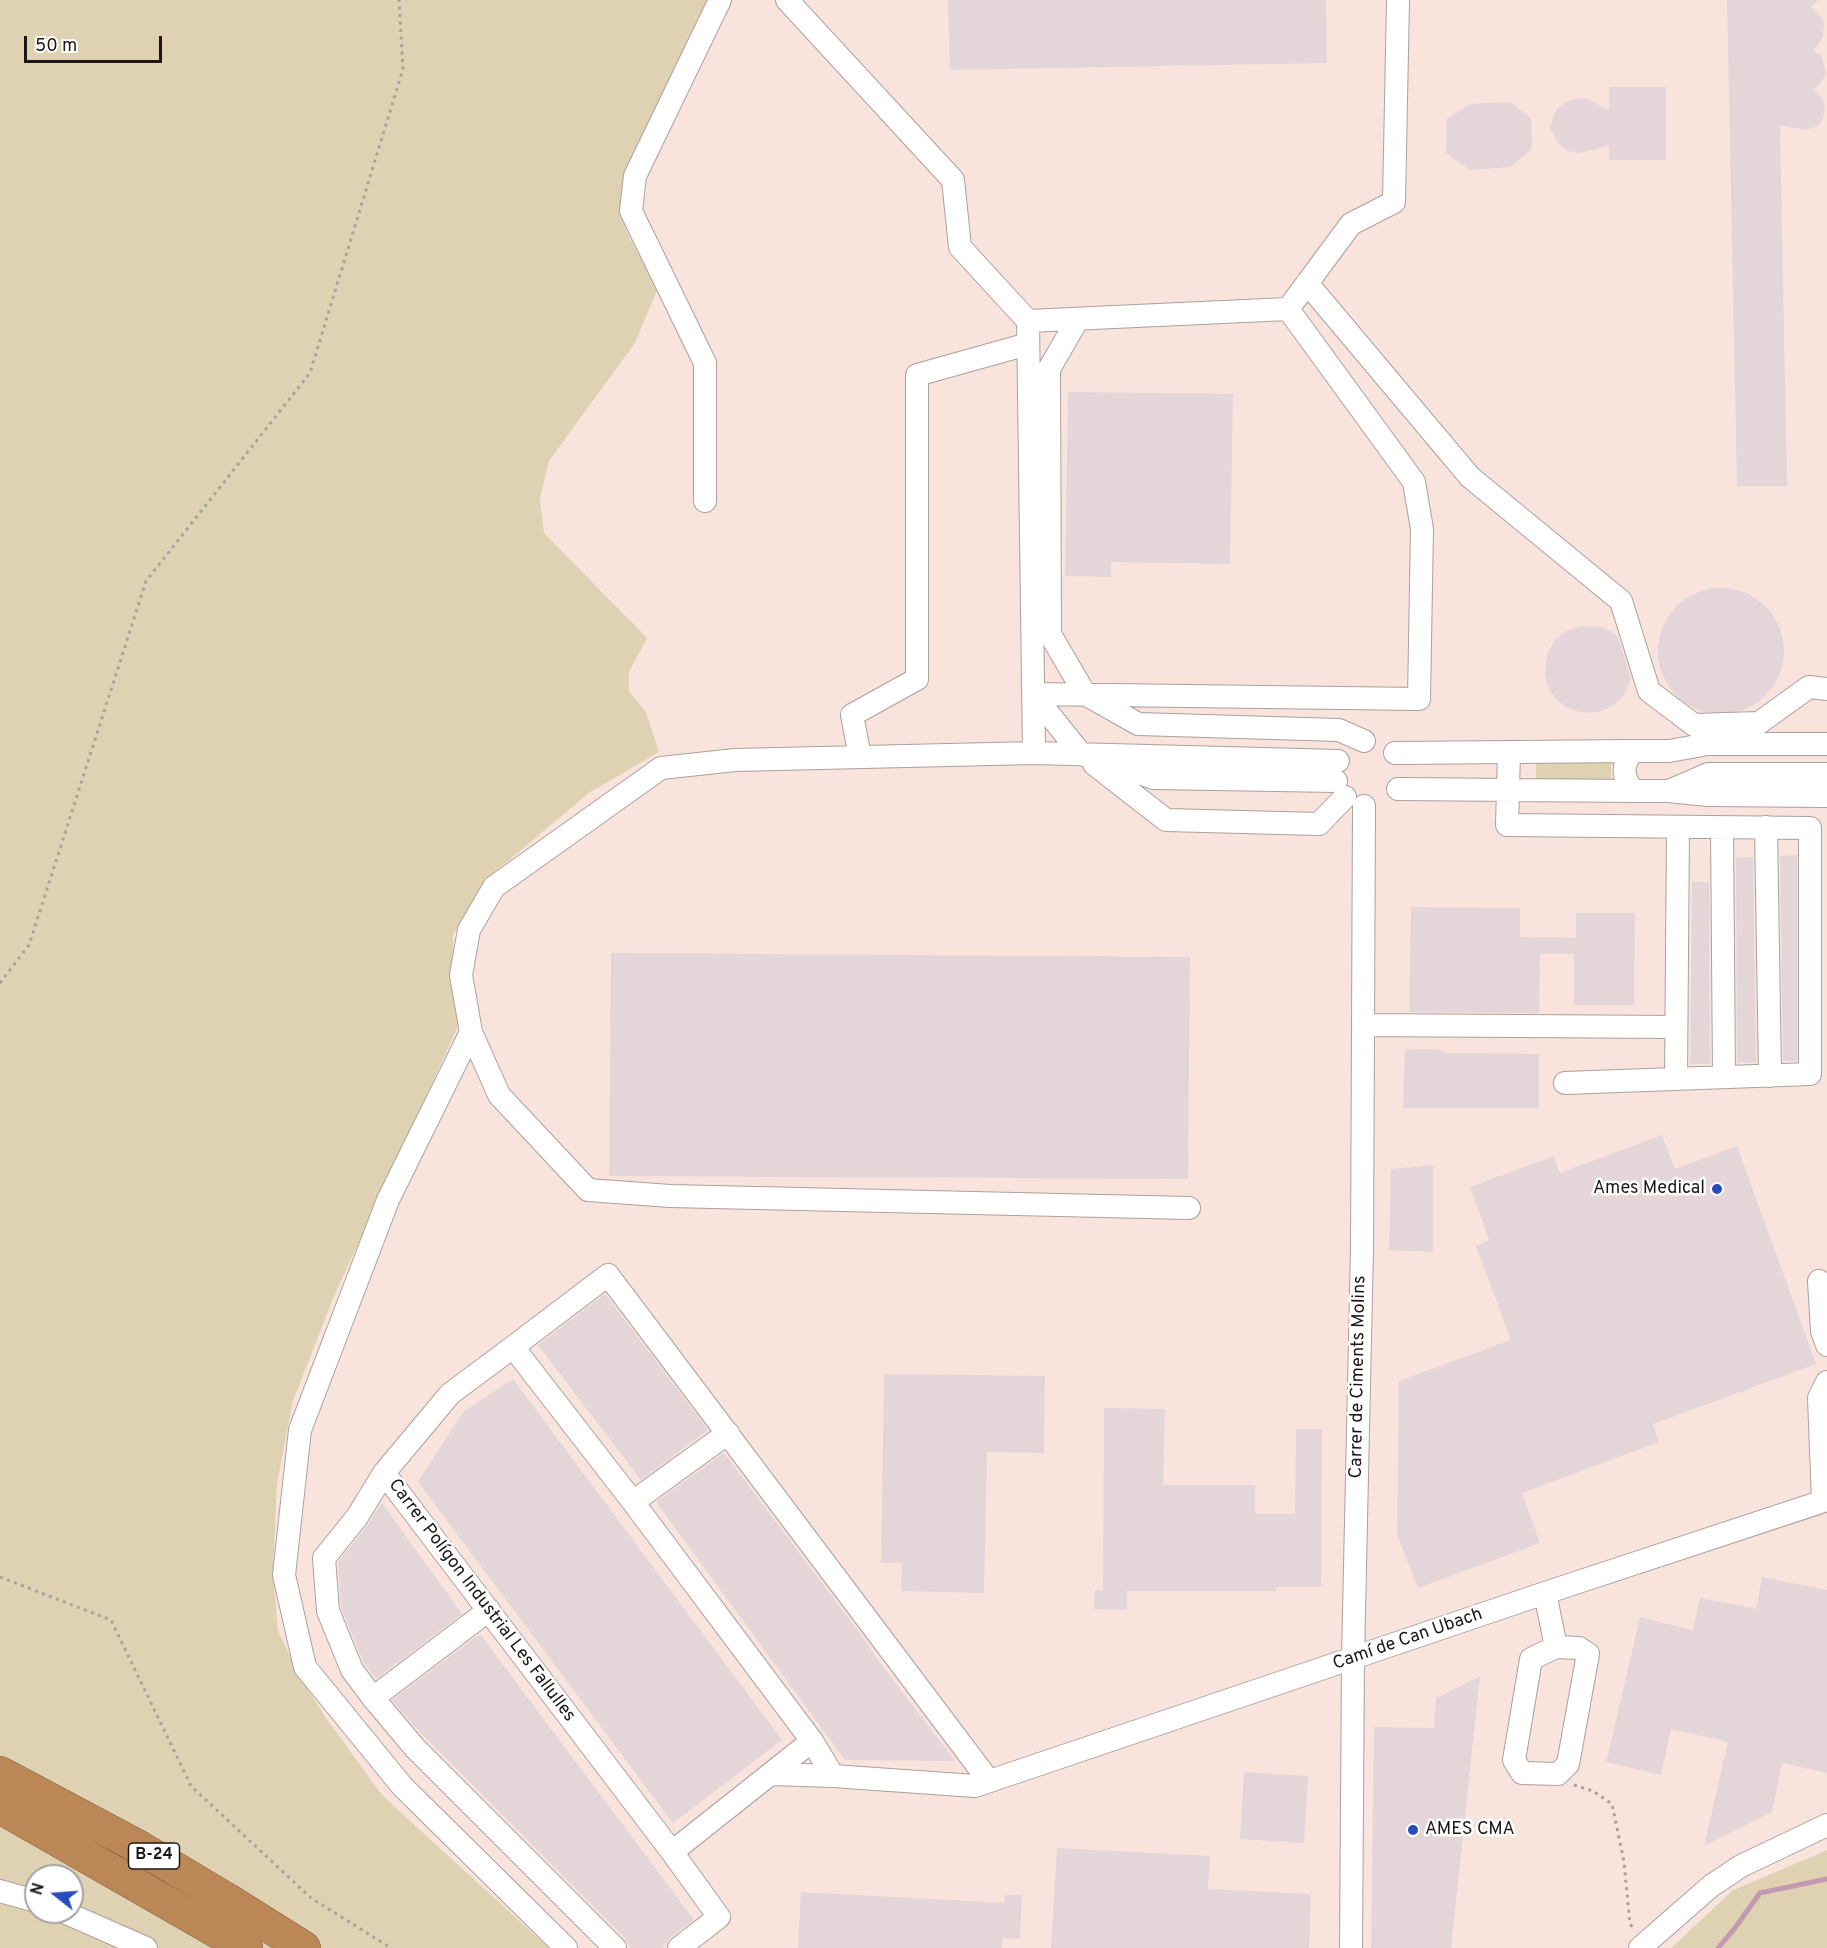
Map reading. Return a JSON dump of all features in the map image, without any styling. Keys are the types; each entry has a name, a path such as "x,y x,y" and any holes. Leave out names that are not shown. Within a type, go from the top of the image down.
{"highway":[{"name":"B-24","path":"0,1773 139,1848 304,1948"},
{"name":"B-24","path":"0,1807 246,1948"}],"street":[{"path":"705,501 705,363 631,211 635,176 720,0"},
{"path":"787,0 953,180 960,247 1028,321 1034,753"},
{"path":"1288,309 1351,224 1394,202 1398,0"},
{"path":"1307,283 1470,477 1622,601 1649,691 1694,725 1760,723 1809,687 1827,689"},
{"path":"1028,321 1288,309"},
{"path":"1033,694 1419,699 1422,529 1414,482 1288,309"},
{"path":"1078,319 1049,369 1050,634 1085,694 1138,724 1339,730 1364,741"},
{"path":"860,757 852,715 917,679 917,375 1028,344"},
{"path":"1033,694 1081,754 1166,820 1319,824 1346,786 1343,752 1352,745 1364,741 1375,741 1387,746 1395,753 1402,773 1398,789 1386,802 1375,806 1346,786 1081,754 1034,753 735,760 661,768 494,887 470,930 461,975 471,1032 499,1095 588,1190 670,1196 1189,1208"},
{"path":"1395,753 1669,751 1708,744 1827,744"},
{"path":"1634,751 1626,761 1624,770 1628,785 1634,791"},
{"path":"1669,751 1708,763 1827,764"},
{"path":"1509,753 1507,825 1810,828 1810,1074 1565,1083"},
{"path":"1668,791 1708,774 1827,774"},
{"name":"Carrer de Ciments Molins","path":"1346,786 1363,1025 1362,1248 1353,1658 1351,1948"},
{"path":"1398,789 1668,791 1707,795 1827,796"},
{"path":"1766,827 1770,1076"},
{"path":"1676,1079 1678,828"},
{"path":"1722,828 1724,1077"},
{"path":"1363,1025 1676,1027"},
{"path":"471,1032 388,1200 300,1430 284,1575 305,1667 402,1786 566,1948"},
{"name":"Carrer Polígon Industrial Les Fallulles","path":"679,1948 718,1917 672,1852 384,1473 450,1394 608,1275 728,1432"},
{"path":"1819,1281 1822,1331 1827,1345"},
{"path":"513,1347 633,1502 812,1741 833,1776"},
{"path":"1825,1501 1820,1462 1819,1398 1827,1382"},
{"path":"633,1502 728,1432 989,1781 975,1786 771,1774"},
{"path":"384,1473 357,1517 324,1558 328,1611 352,1670 415,1748 615,1948"},
{"name":"Camí de Can Ubach","path":"989,1781 1825,1501"},
{"path":"1545,1593 1556,1647"},
{"path":"373,1698 489,1610"},
{"path":"1556,1647 1579,1648 1588,1654 1568,1764 1558,1774 1522,1773 1514,1760 1532,1659 1556,1647"},
{"path":"672,1852 812,1741"},
{"path":"1642,1946 1711,1886 1741,1866 1827,1825"},
{"path":"0,1891 24,1898"},
{"path":"84,1921 146,1948"}],"path":[{"path":"0,982 29,945 146,581 310,373 403,69 399,0"},
{"path":"0,1577 111,1620 192,1786 311,1898 391,1948"},
{"path":"1558,1774 1567,1783 1593,1791 1612,1804 1624,1862 1630,1924 1642,1946"}],"shaded area":[{"path":"0,0 715,0 639,149 621,193 625,228 657,291 635,343 549,461 540,499 544,533 647,638 629,672 629,691 646,712 659,752 589,793 496,871 453,935 453,970 459,1024 335,1294 293,1401 277,1484 273,1571 278,1631 299,1675 328,1721 383,1796 549,1948 0,1948"},
{"path":"715,0 1827,0 1827,1850 1733,1890 1671,1948 549,1948 383,1796 328,1721 299,1675 278,1631 273,1571 277,1484 293,1401 335,1294 453,970 453,935 496,871 589,793 659,752 646,712 629,691 629,672 646,638 544,533 540,499 549,461 635,343 657,292 625,228 621,193 639,149"},
{"path":"1536,761 1611,761 1611,779 1610,781 1536,780"},
{"path":"1827,1850 1827,1948 1671,1948 1733,1890"}],"building":[{"path":"948,0 1326,0 1327,63 950,70"},
{"path":"1727,0 1818,0 1811,7 1824,23 1823,37 1814,50 1822,57 1826,73 1814,90 1825,105 1823,120 1818,126 1804,130 1780,125 1787,486 1737,486"},
{"path":"1609,87 1666,87 1666,160 1609,160 1609,146 1579,153 1568,151 1559,144 1550,129 1554,114 1560,106 1577,98 1588,99 1609,111"},
{"path":"1510,102 1531,118 1532,149 1510,167 1470,170 1446,153 1447,119 1470,104"},
{"path":"1068,392 1233,394 1230,564 1111,562 1111,577 1065,576"},
{"path":"1721,588 1745,593 1765,607 1779,627 1784,651 1779,675 1765,695 1745,709 1721,714 1697,709 1677,695 1663,675 1658,651 1663,627 1677,607 1697,593"},
{"path":"1580,626 1601,627 1618,637 1631,679 1623,697 1611,707 1598,712 1582,713 1567,708 1549,690 1545,675 1547,655 1554,641 1566,631"},
{"path":"1797,855 1797,1061 1783,1061 1780,856"},
{"path":"1753,857 1756,1062 1737,1063 1736,858"},
{"path":"1692,882 1709,882 1710,1064 1690,1064"},
{"path":"1411,907 1520,908 1520,937 1576,938 1576,913 1635,913 1634,1005 1574,1005 1574,954 1540,954 1539,1013 1409,1012"},
{"path":"611,953 1190,957 1188,1179 609,1176"},
{"path":"1405,1049 1444,1050 1444,1053 1539,1054 1539,1108 1403,1108"},
{"path":"1662,1135 1675,1169 1737,1146 1816,1364 1653,1424 1659,1442 1522,1493 1540,1543 1418,1588 1397,1535 1399,1381 1511,1340 1476,1246 1489,1240 1470,1187 1554,1156 1560,1173"},
{"path":"1433,1165 1433,1252 1389,1250 1391,1169"},
{"path":"605,1294 708,1430 641,1480 538,1345"},
{"path":"884,1374 1045,1376 1044,1453 987,1452 984,1593 901,1591 902,1563 881,1563"},
{"path":"513,1379 782,1740 673,1823 418,1482 463,1412"},
{"path":"1104,1408 1165,1409 1163,1485 1255,1485 1255,1514 1295,1514 1296,1429 1322,1429 1321,1587 1276,1587 1276,1591 1127,1591 1127,1610 1094,1609 1095,1590 1103,1591"},
{"path":"724,1453 955,1761 845,1760 656,1502"},
{"path":"382,1503 462,1614 376,1679 364,1663 341,1608 338,1562 368,1525"},
{"path":"1762,1577 1827,1590 1827,1773 1782,1763 1772,1812 1704,1846 1728,1742 1671,1729 1661,1775 1606,1762 1640,1617 1693,1630 1700,1598 1756,1609"},
{"path":"480,1634 694,1920 671,1937 662,1948 631,1948 625,1938 413,1725 392,1700"},
{"name":"AMES CMA","path":"1480,1676 1451,1948 1371,1948 1374,1727 1434,1728 1436,1698"},
{"path":"1244,1772 1308,1776 1304,1843 1240,1839"},
{"path":"1057,1848 1210,1856 1208,1889 1311,1894 1309,1948 1051,1948"},
{"path":"801,1892 1004,1903 1005,1895 1022,1895 1020,1939 1002,1938 1002,1948 798,1948"}],"waterway":[{"path":"1718,1948 1760,1893 1827,1879"}],"place":[{"name":"Ames Medical","path":"1717,1189"},
{"name":"AMES CMA","path":"1413,1830"}]}
